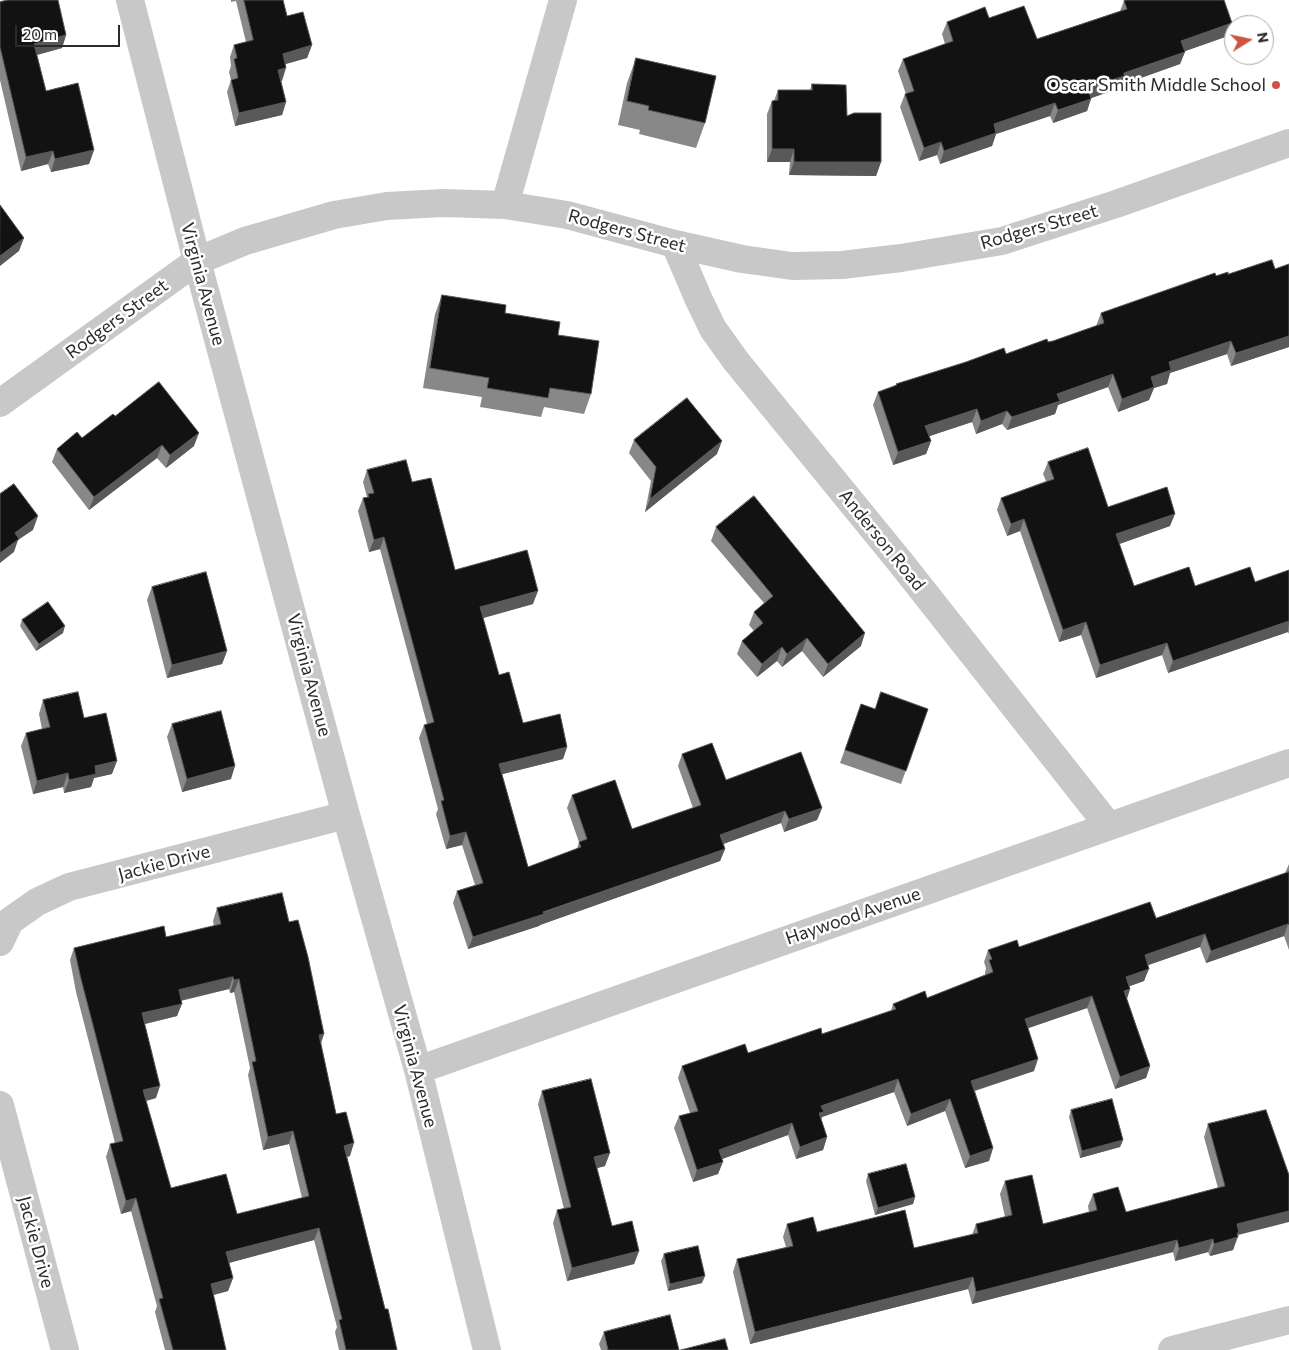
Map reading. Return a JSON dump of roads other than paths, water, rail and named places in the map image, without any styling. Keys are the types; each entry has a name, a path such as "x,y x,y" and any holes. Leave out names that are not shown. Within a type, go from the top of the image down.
{"street":[{"name":"Virginia Avenue","path":"130,0 197,261 346,815 418,1070 487,1350"},
{"path":"505,205 562,0"},
{"name":"Rodgers Street","path":"0,403 197,261 245,241 334,215 397,206 443,203 505,205 567,214 675,244 742,260 792,266 842,265 901,258 1002,241 1116,204 1289,143"},
{"name":"Anderson Road","path":"675,244 713,329 736,361 901,563 1108,826"},
{"name":"Haywood Avenue","path":"418,1070 1289,762"},
{"name":"Jackie Drive","path":"0,942 10,921 38,902 69,888 346,815"},
{"name":"Jackie Drive","path":"0,1105 65,1350"},
{"path":"1172,1350 1289,1320"}],"place":[{"name":"Oscar Smith Middle School","path":"1276,85"}]}
